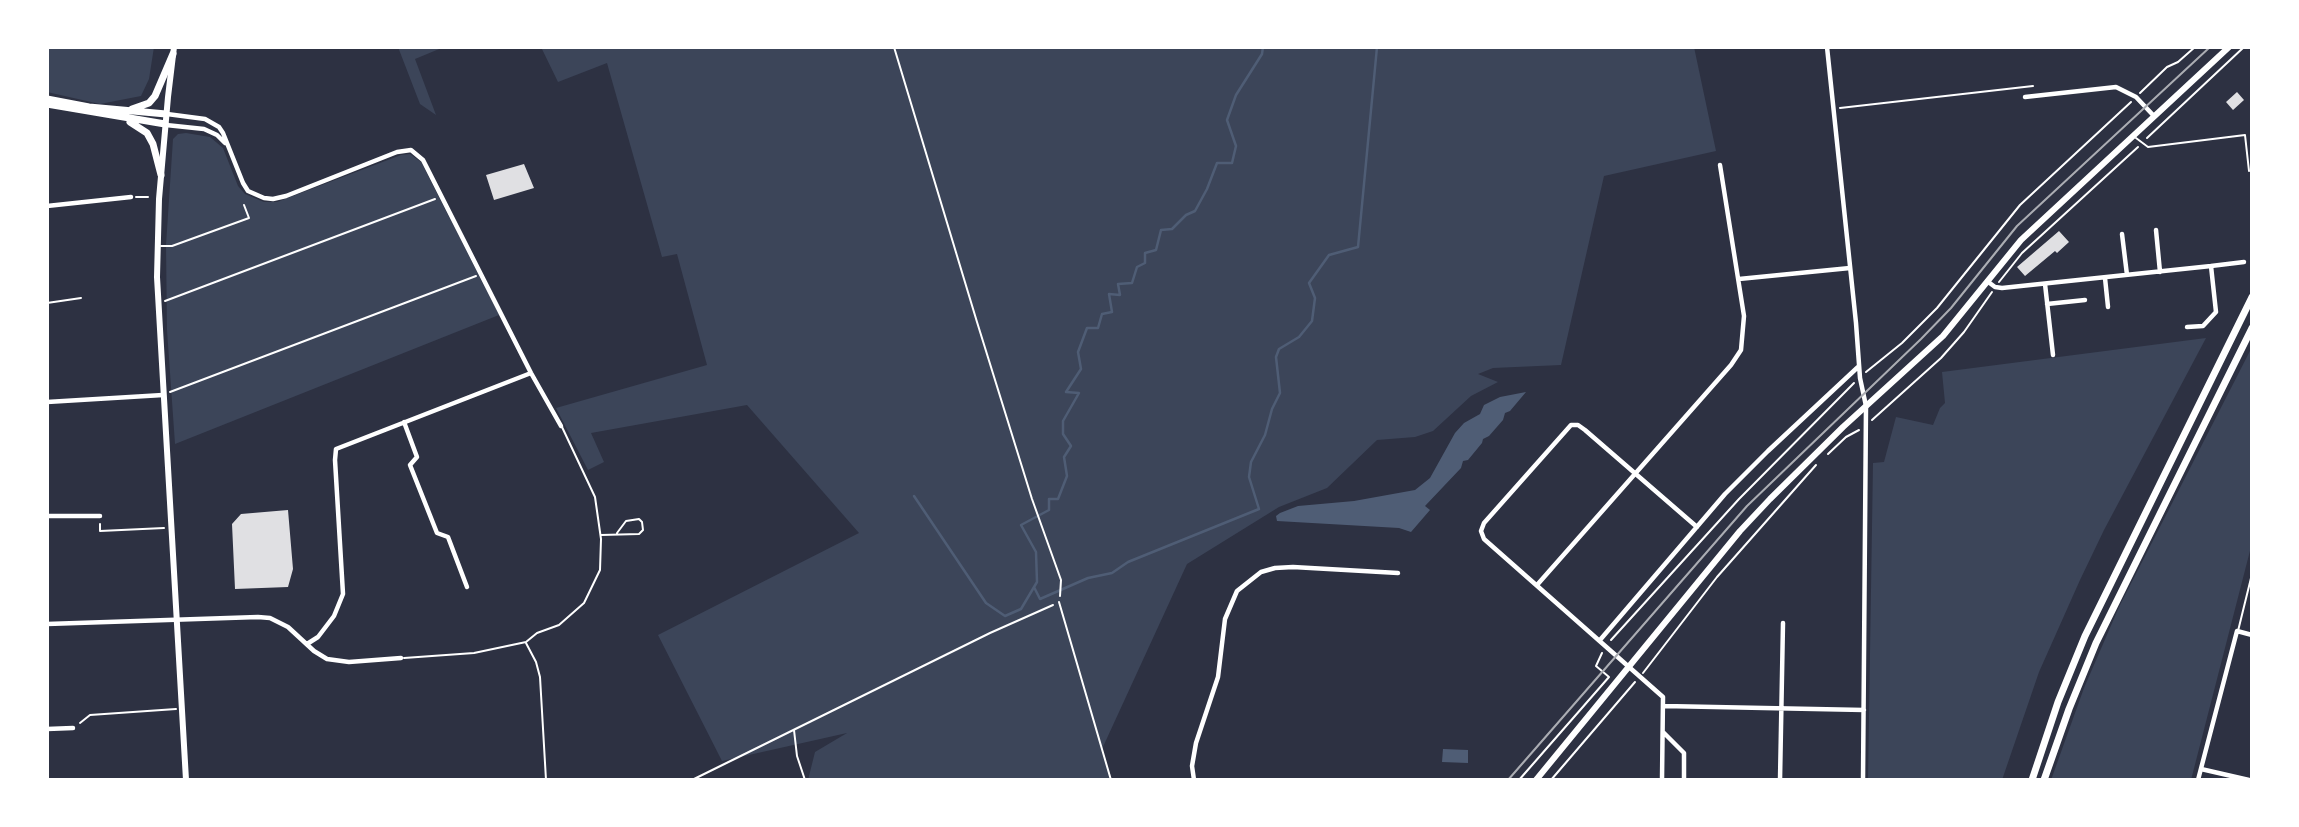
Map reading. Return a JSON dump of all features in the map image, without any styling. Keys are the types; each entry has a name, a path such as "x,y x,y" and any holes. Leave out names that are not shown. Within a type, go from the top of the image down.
{"highway":[{"path":"120,114 152,100 160,88 174,51"},
{"path":"47,101 165,124"},
{"path":"120,114 166,114"},
{"path":"120,114 147,133 153,144 161,174"},
{"path":"2032,780 2058,702 2085,636 2252,297"},
{"path":"2044,780 2096,643 2252,328"}],"main road":[{"path":"1536,780 1740,531 1804,464 1943,336 2021,240 2229,47"},
{"path":"174,51 159,199 158,304 186,780"}],"street":[{"path":"1828,47 1858,367 1867,424 1863,780"},
{"path":"2025,97 2116,87 2136,97 2154,115"},
{"path":"166,114 212,122 223,133 248,191 274,200 387,156 411,150 424,160 531,373 561,426"},
{"path":"165,124 211,131 230,150"},
{"path":"1537,585 1731,365 1741,350 1744,316 1720,165"},
{"path":"47,206 131,197"},
{"path":"2156,230 2160,272"},
{"path":"2122,234 2127,275"},
{"path":"1987,281 1995,287 2045,284 2244,262"},
{"path":"2187,327 2203,326 2216,313 2211,266"},
{"path":"1739,279 1850,268"},
{"path":"2105,278 2108,307"},
{"path":"2045,284 2053,355"},
{"path":"2048,304 2085,300"},
{"path":"1600,640 1725,494 1858,367"},
{"path":"307,644 318,637 334,616 343,594 336,449 531,373"},
{"path":"47,402 163,395"},
{"path":"404,422 417,457 410,465 437,533 448,537 467,587"},
{"path":"1661,780 1663,697 1484,539 1481,531 1484,523 1571,425 1578,425 1585,430 1697,527"},
{"path":"47,516 100,516"},
{"path":"1194,780 1192,766 1196,743 1218,677 1225,619 1237,591 1261,572 1275,568 1398,573"},
{"path":"47,624 270,618 288,627 327,659 336,662 401,658"},
{"path":"1780,780 1783,622"},
{"path":"2198,780 2238,631 2252,635"},
{"path":"1664,706 1864,710"},
{"path":"47,729 73,728"},
{"path":"1663,731 1684,753 1684,780"},
{"path":"2201,769 2249,780"}],"lane":[{"path":"2133,135 2148,147 2245,135 2249,171"},
{"path":"158,245 172,246 249,218 244,205"},
{"path":"401,658 474,653 526,642 537,633 559,625 584,603 600,570 600,536 595,498 561,426"},
{"path":"600,536 617,533 639,534 643,530 642,522 639,519 626,521 617,533"},
{"path":"2238,631 2252,574"},
{"path":"1059,602 1111,780"},
{"path":"526,642 540,677 546,780"}],"path":[{"path":"894,47 972,309 1061,584 1060,597"},
{"path":"1519,780 1609,677 1596,666 1606,646 1739,499 1860,378 1902,343 1937,308 1997,231 2028,197 2168,67 2179,62 2196,47"},
{"path":"1828,454 1846,437 1867,424 1941,358 1964,332 2022,253 2244,47"},
{"path":"1835,109 2033,86"},
{"path":"131,197 148,197"},
{"path":"158,304 443,197"},
{"path":"163,395 482,274"},
{"path":"47,303 81,298"},
{"path":"1551,780 1639,677 1717,577 1819,462"},
{"path":"100,516 100,531 172,527"},
{"path":"692,780 990,633 1059,602"},
{"path":"73,728 90,715 182,709"},
{"path":"793,729 805,780"}],"shaded area":[{"path":"47,47 154,47 149,79 141,96 100,104 47,92"},
{"path":"398,47 444,47 415,59 436,115 420,104"},
{"path":"541,47 1694,47 1716,151 1604,176 1561,365 1493,368 1478,374 1498,382 1471,396 1433,431 1415,437 1377,440 1327,488 1279,507 1187,564 1102,749 1112,780 808,780 815,752 847,733 722,761 658,635 859,533 747,405 591,433 604,462 588,470 556,408 707,365 677,254 662,257 607,63 558,82"},
{"path":"178,134 210,137 223,148 238,186 245,194 264,202 277,202 401,155 410,154 421,162 499,315 175,444 167,330 166,245 173,139"},
{"path":"2206,338 2080,580 2039,672 2002,780 1868,780 1873,463 1884,462 1896,417 1933,425 1945,403 1942,372"},
{"path":"2252,347 2252,543 2191,780 2051,780 2084,688 2119,607"},
{"path":"1526,392 1425,506 1430,510 1411,532 1399,528 1277,521 1276,516 1280,513 1298,506 1354,501 1415,490 1430,478 1455,433 1464,423 1480,414 1484,405 1500,397"},
{"path":"1443,749 1468,750 1468,763 1442,762"}],"building":[{"path":"2237,92 2244,100 2233,110 2226,102"},
{"path":"524,164 534,188 494,200 486,175"},
{"path":"2059,231 2069,242 2025,276 2017,267"},
{"path":"288,510 293,569 288,587 235,589 232,524 241,514"}],"waterway":[{"path":"914,496 986,603 1005,616 1021,609 1037,582 1036,552 1021,525 1049,510 1049,499 1058,499 1067,476 1064,457 1071,446 1063,434 1063,421 1079,393 1066,392 1081,369 1078,352 1087,328 1098,328 1102,314 1112,312 1109,294 1120,295 1118,284 1132,283 1137,267 1145,263 1145,253 1156,250 1161,230 1172,229 1186,215 1195,211 1217,163 1232,163 1236,146 1227,120 1236,95 1262,54 1263,47"},
{"path":"1034,587 1040,599 1088,578 1112,573 1128,562 1259,509 1249,477 1251,462 1265,435 1272,409 1280,393 1276,357 1279,349 1299,337 1312,321 1315,298 1309,283 1329,255 1358,247 1377,47"}],"tram line":[{"path":"1508,780 1747,506 1951,308 2017,226 2210,47"}]}
